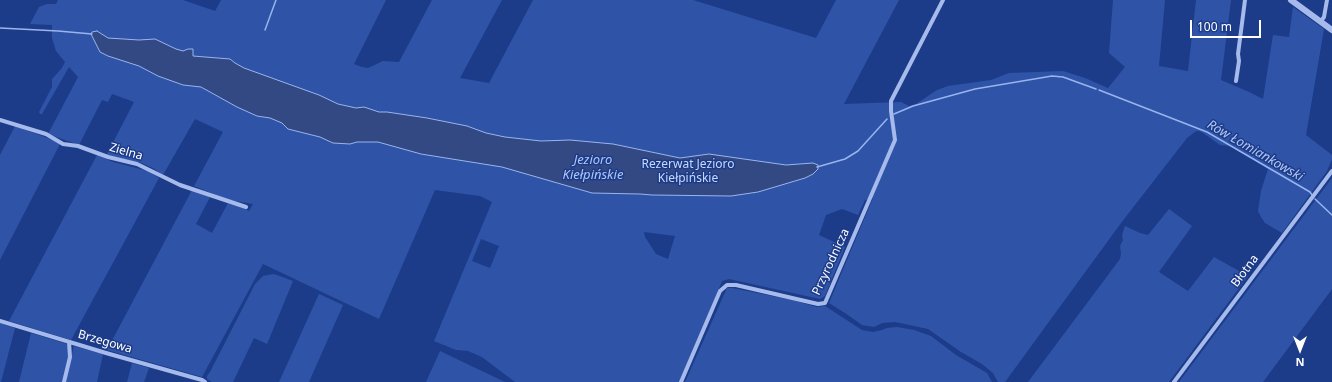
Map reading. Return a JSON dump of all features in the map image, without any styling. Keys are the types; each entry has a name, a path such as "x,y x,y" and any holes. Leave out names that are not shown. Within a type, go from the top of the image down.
{"street":[{"name":"Przyrodnicza","path":"681,382 720,291 727,285 736,285 818,304 825,303 895,140 890,111 891,101 943,0"},
{"path":"1236,81 1245,0"},
{"path":"1320,21 1324,17 1327,0"},
{"path":"1293,1 1332,30"},
{"name":"Zielna","path":"0,120 46,134 63,144 78,146 108,157 138,164 180,185 246,207"},
{"name":"Błotna","path":"1174,382 1332,171"},
{"name":"Brzegowa","path":"0,321 205,382"},
{"path":"64,382 70,357 70,342"}],"green space":[{"name":"Rezerwat Jezioro Kiełpińskie","path":"58,0 183,0 215,11 221,0 386,0 354,64 368,68 383,61 399,62 432,0 502,0 460,78 489,83 533,0 693,0 816,38 836,0 899,0 844,104 901,102 909,106 916,104 937,90 948,86 991,80 1009,73 1063,71 1085,78 1108,88 1125,67 1109,53 1113,0 1165,0 1159,66 1188,71 1196,0 1231,0 1221,80 1263,99 1273,35 1289,37 1293,7 1324,29 1306,135 1332,155 1332,159 1327,171 1282,233 1265,223 1258,211 1261,191 1268,169 1231,146 1220,145 1203,133 1196,131 1187,138 1121,223 1005,382 998,382 993,373 982,364 961,352 928,329 895,322 882,323 874,327 862,325 829,303 873,198 865,200 858,215 842,209 826,215 819,235 845,247 825,296 820,299 729,279 722,281 680,382 515,382 482,357 468,351 456,350 434,341 492,202 480,196 435,190 379,319 263,264 202,377 107,350 192,190 210,197 196,224 212,233 228,203 249,211 253,204 229,200 194,186 223,132 195,119 163,175 153,168 139,162 106,156 134,102 112,94 108,102 102,100 79,145 48,134 78,77 69,67 42,114 40,114 39,112 52,87 52,79 62,68 65,62 56,51 52,38 52,25 30,24 39,7 47,4 56,4","holes":["644,232 675,236 668,259 656,254 645,237","481,239 499,246 490,268 472,261"]},
{"path":"15,126 60,144 0,260 0,155"},
{"path":"97,155 113,162 148,171 159,178 71,340 9,321"},
{"path":"1332,178 1332,289 1263,382 1179,382"},
{"path":"1169,209 1192,226 1159,272 1188,291 1214,257 1248,276 1169,382 1028,382 1120,259 1120,246 1123,240 1122,235 1125,226 1148,235"},
{"path":"273,274 293,281 267,344 254,338 233,382 212,382 207,379 207,376 255,284 263,276"},
{"path":"727,288 792,300 817,307 825,306 862,330 873,332 897,327 914,330 931,336 956,355 987,373 992,382 685,382"},
{"path":"319,294 343,305 309,382 279,382"},
{"path":"0,323 15,328 1,382 0,382"},
{"path":"31,333 67,344 69,356 63,382 19,382"},
{"path":"74,346 103,354 97,382 65,382"},
{"path":"440,351 465,363 505,382 426,382"},
{"path":"132,363 149,368 144,382 127,382"}],"water":[{"name":"Jezioro Kiełpińskie","path":"97,31 108,38 139,40 155,39 183,51 193,49 193,56 230,59 244,68 319,95 338,104 356,108 364,107 379,112 427,118 467,126 486,133 505,137 541,141 570,140 613,144 680,158 709,154 786,165 813,163 818,165 818,169 813,174 805,178 758,192 731,196 592,193 502,167 421,154 378,142 357,142 350,144 333,143 320,137 288,129 282,123 270,118 257,116 237,107 201,87 183,85 158,76 139,66 100,52 91,34 92,32"}],"waterway":[{"path":"265,30 276,0"},
{"name":"Rów Łomiankowski","path":"0,28 92,34"},
{"name":"Rów Łomiankowski","path":"894,114 913,106 975,89 1052,76 1063,77 1096,89"},
{"name":"Rów Łomiankowski","path":"1099,90 1207,132 1310,192 1312,195"},
{"name":"Rów Łomiankowski","path":"817,167 845,159 858,151 887,119"},
{"name":"Rów Łomiankowski","path":"1315,199 1332,215"}]}
